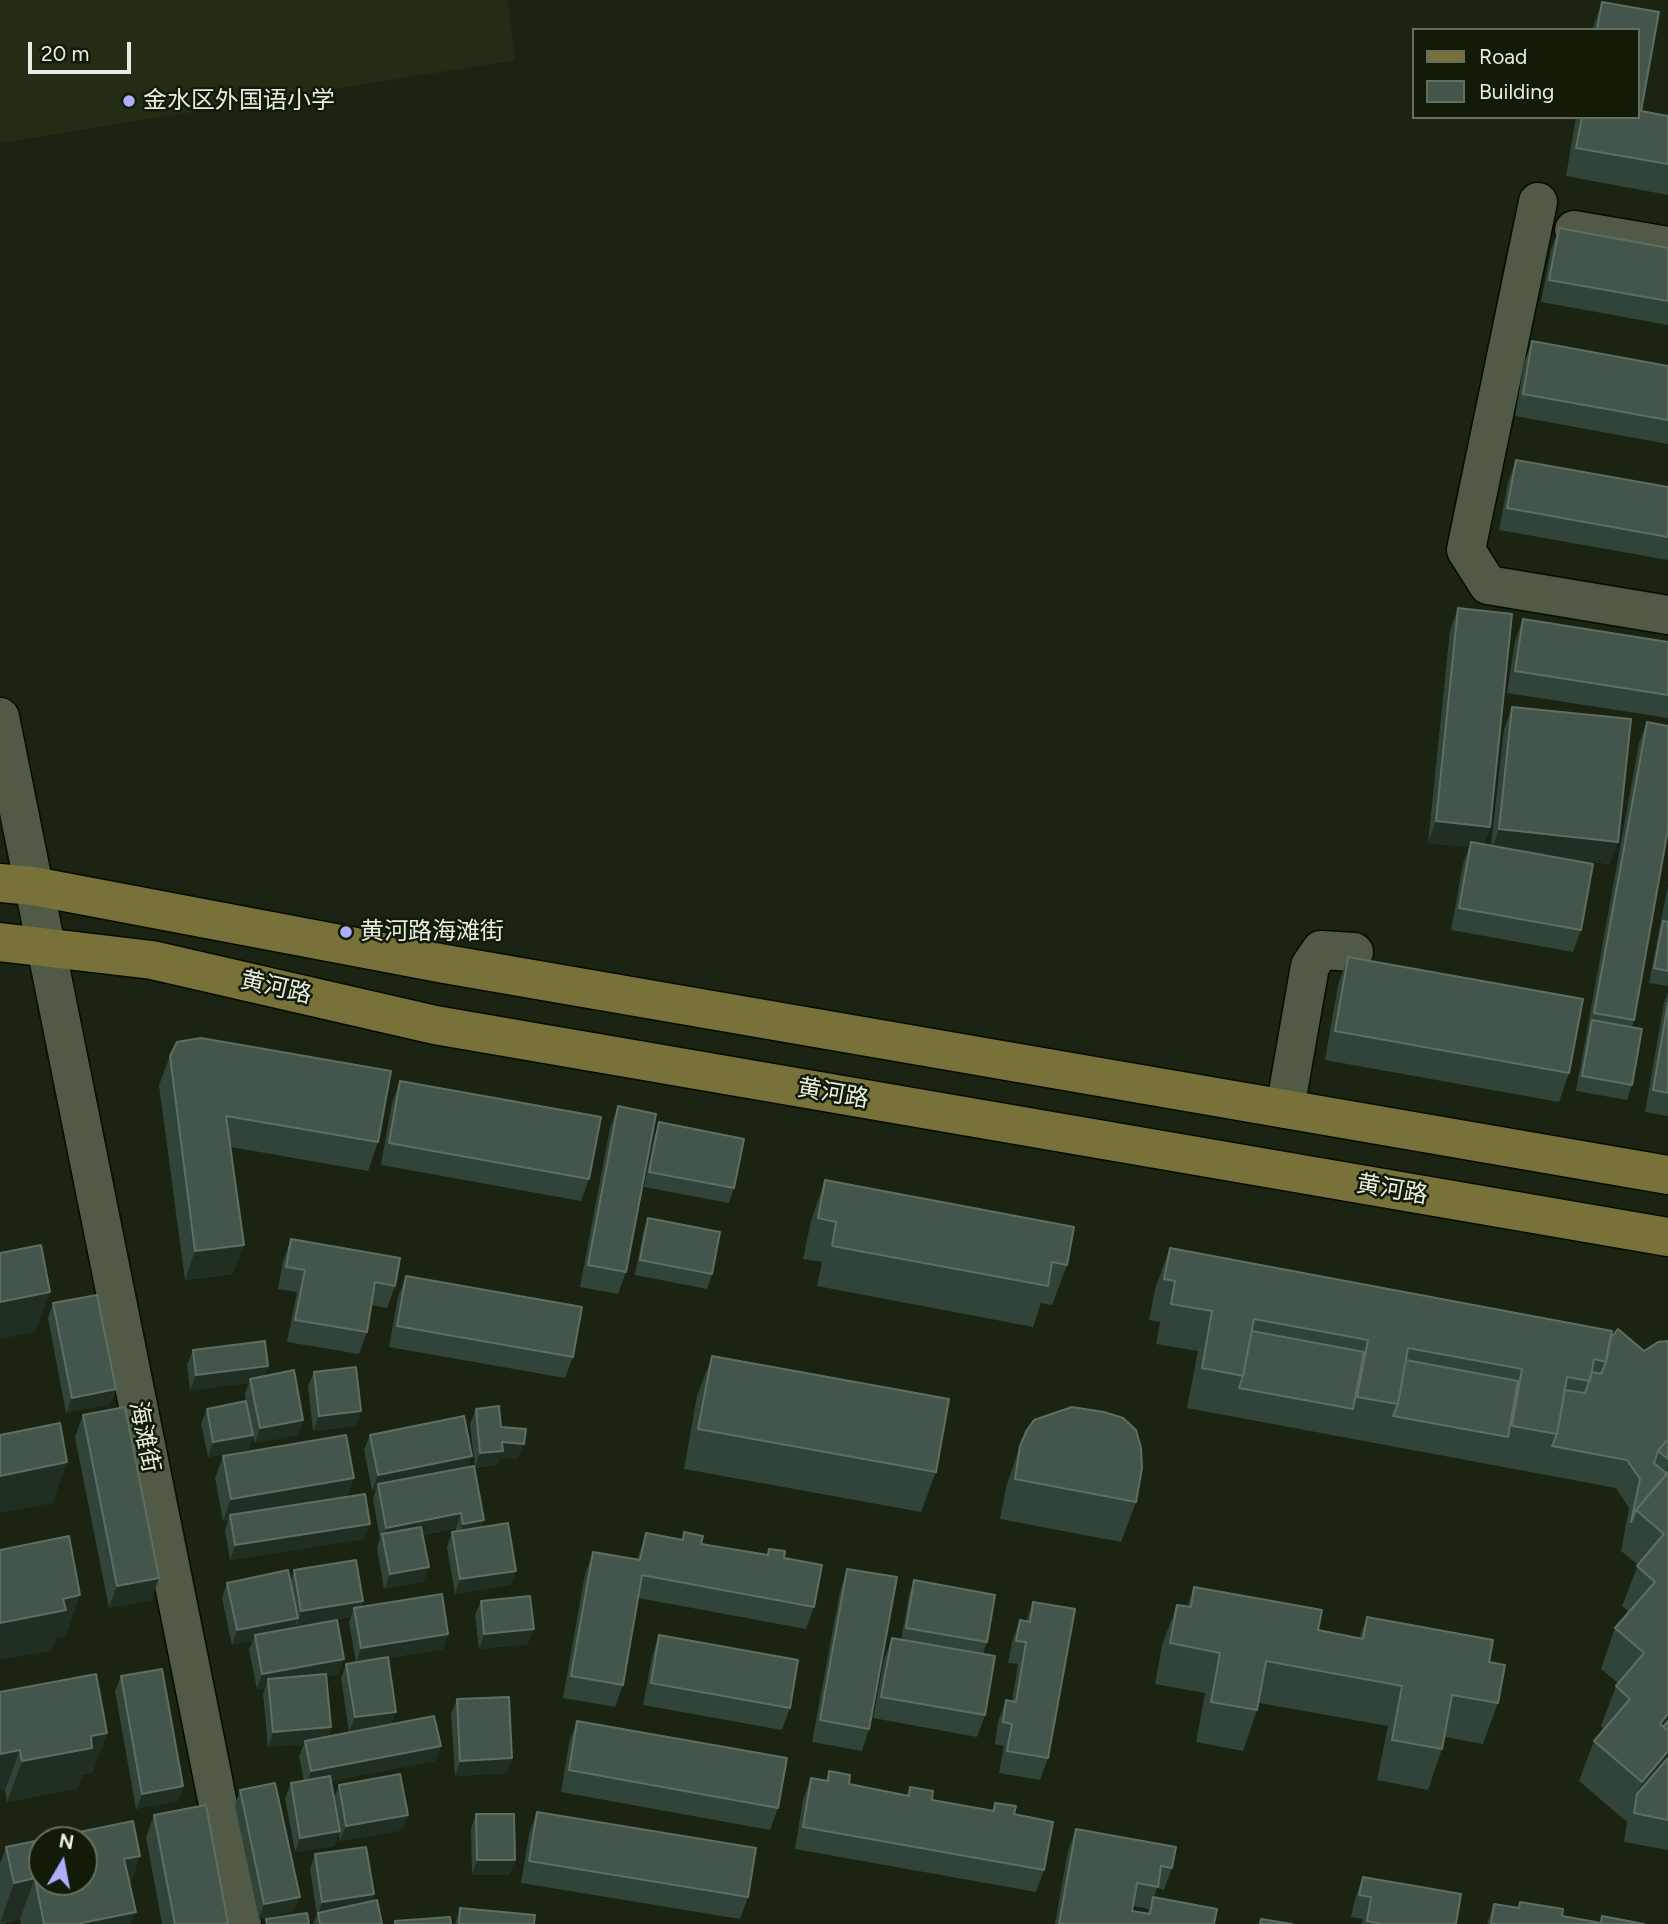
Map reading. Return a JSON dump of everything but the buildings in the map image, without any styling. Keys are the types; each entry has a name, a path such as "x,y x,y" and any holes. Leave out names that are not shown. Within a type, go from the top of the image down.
{"main road":[{"path":"17,885 445,964 1668,1175"},
{"name":"黄河路","path":"0,942 46,950 152,960 435,1025 1668,1237"}],"street":[{"path":"1538,202 1466,550 1488,585 1668,615"},
{"path":"1574,230 1668,246"},
{"name":"海滩街","path":"0,717 17,885 46,950 242,1924"},
{"path":"1285,1109 1310,966 1321,950 1354,952"}],"shaded area":[{"name":"金水区外国语小学","path":"0,0 508,0 515,60 0,143"}],"place":[{"name":"金水区外国语小学","path":"129,101"},
{"name":"黄河路海滩街","path":"346,932"}]}
